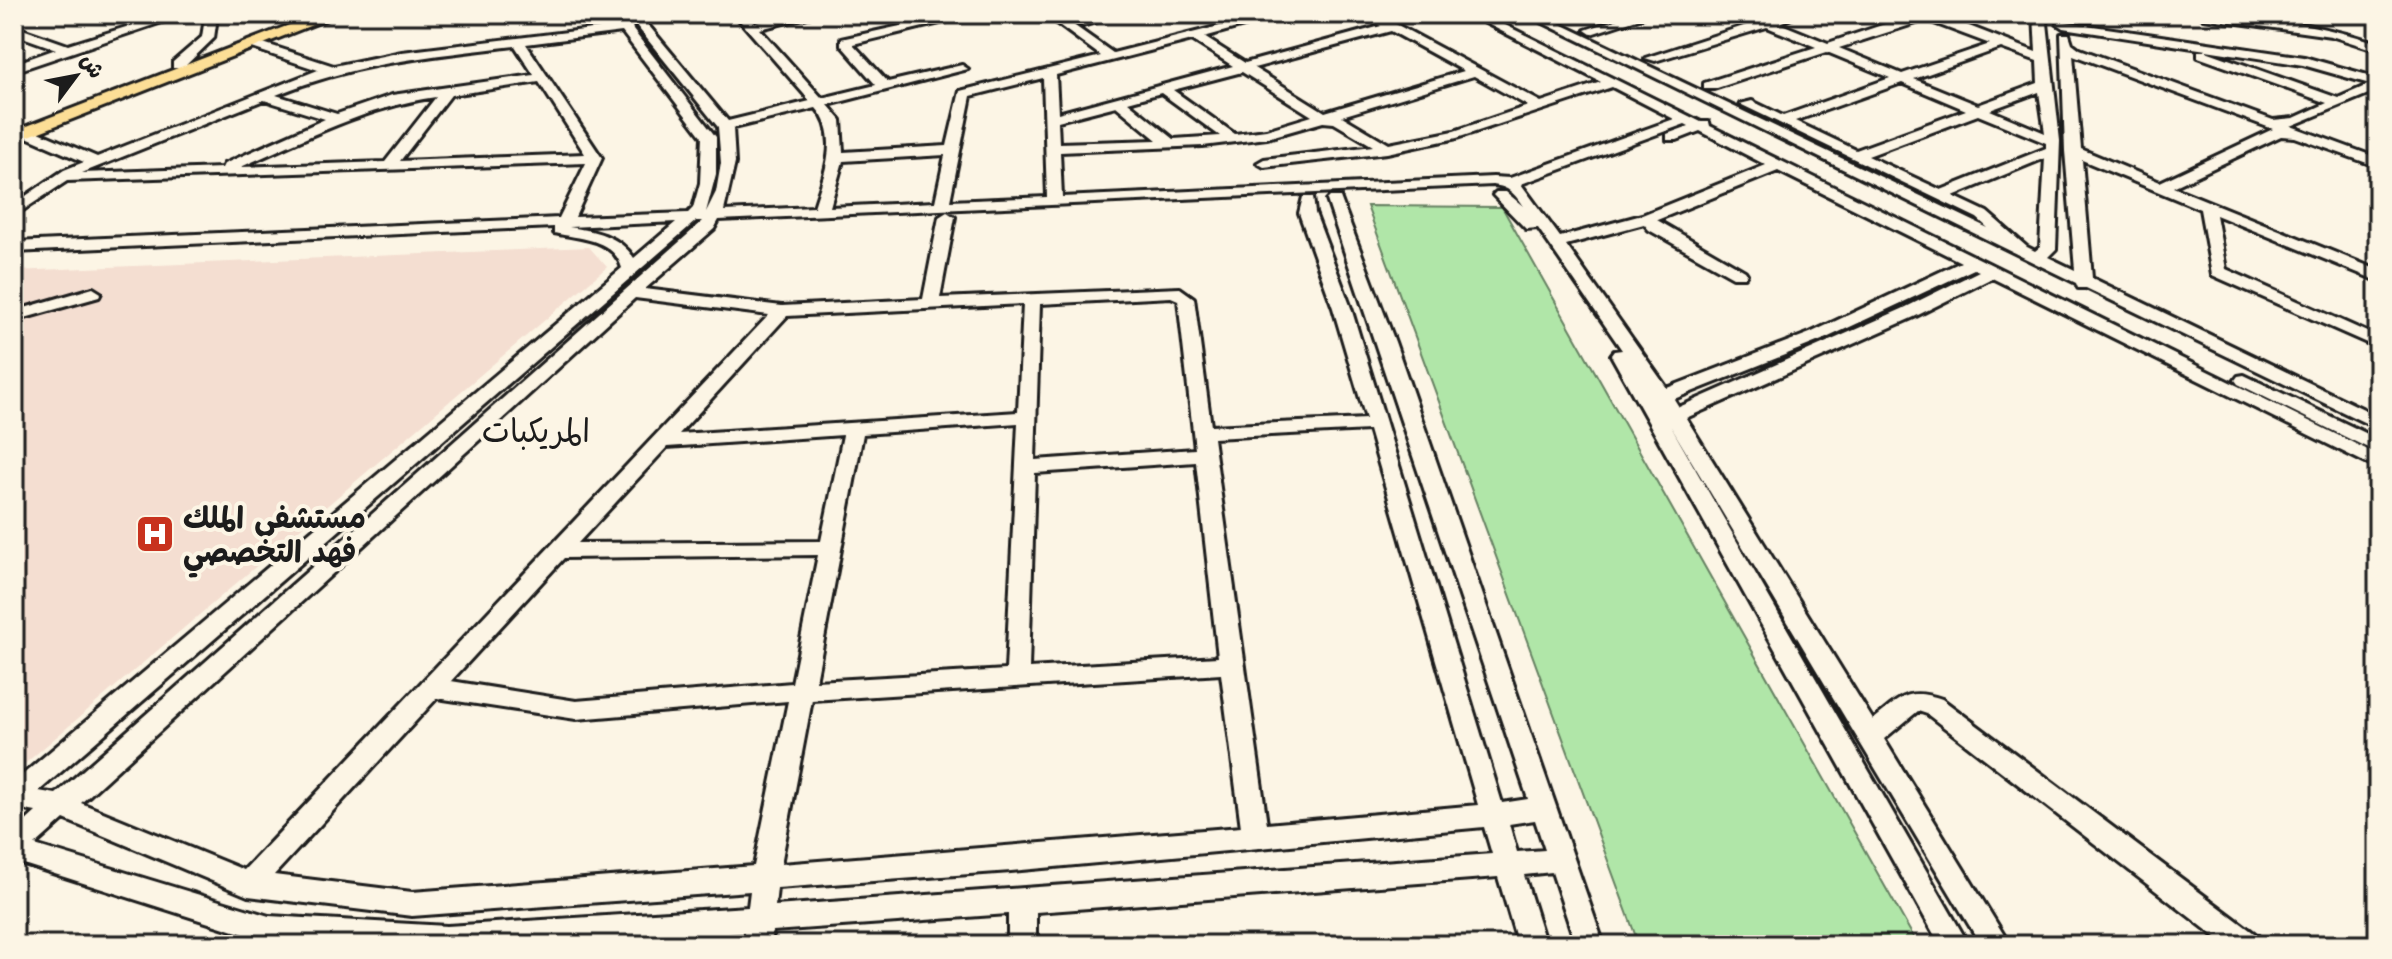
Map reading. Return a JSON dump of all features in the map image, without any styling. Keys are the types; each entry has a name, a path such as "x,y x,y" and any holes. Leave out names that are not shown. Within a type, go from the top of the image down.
{"main road":[{"path":"18,131 312,14"},
{"path":"18,131 256,45 332,14"}],"street":[{"path":"14,68 180,14"},
{"path":"178,65 208,38 211,17 206,14"},
{"path":"14,797 631,272 721,205 732,143 725,126 631,21 614,14"},
{"path":"740,14 834,120 835,157 820,213"},
{"path":"753,27 813,14"},
{"path":"885,87 845,42 971,14"},
{"path":"1050,14 1111,57"},
{"path":"1077,18 1116,14"},
{"path":"931,304 953,150 965,94 1281,14"},
{"path":"1368,14 1540,107"},
{"path":"1474,14 1661,107 1704,125 1975,262 1998,266 2036,293 2378,463"},
{"path":"1502,14 1998,266 2378,447"},
{"path":"1531,14 2084,284 2378,423"},
{"path":"1556,14 1982,215 2026,255 2039,256 2048,249 2053,146 2040,14"},
{"path":"1591,30 1646,14"},
{"path":"1746,14 1974,109 2053,146"},
{"path":"1651,58 1796,14"},
{"path":"2203,14 2239,35 2378,84"},
{"path":"1709,86 1926,15 2043,59"},
{"path":"1077,18 1127,53"},
{"path":"2084,284 2062,19 2168,40 2337,102"},
{"path":"14,211 60,178 96,162 261,95 332,70 402,56 518,41 631,21"},
{"path":"14,849 544,369 634,293 700,222 711,154 709,137 631,21"},
{"path":"1051,119 1392,27"},
{"path":"14,30 68,49"},
{"path":"2168,40 2333,33 2378,47"},
{"path":"1194,36 1324,118 1337,119 1387,149"},
{"path":"518,41 595,158"},
{"path":"1782,121 2000,44"},
{"path":"256,45 332,70"},
{"path":"2066,45 2098,64 2378,171"},
{"path":"2065,62 2098,64"},
{"path":"2284,83 2321,66"},
{"path":"725,126 962,69"},
{"path":"1052,148 1170,143 1267,134 1475,72"},
{"path":"1049,73 1055,203"},
{"path":"218,172 338,119 392,99 542,78"},
{"path":"1264,163 1387,149 1457,134 1612,83"},
{"path":"1643,84 1661,107"},
{"path":"1674,84 1739,100"},
{"path":"2160,187 2272,129 2296,122 2378,84"},
{"path":"1856,155 2045,85"},
{"path":"1162,88 1232,138"},
{"path":"389,166 447,91"},
{"path":"261,95 338,119"},
{"path":"1118,101 1170,143"},
{"path":"1511,190 1688,118"},
{"path":"14,247 227,236 1335,200 1511,190 1704,125"},
{"path":"2272,129 2315,140 2378,163"},
{"path":"18,131 96,162"},
{"path":"1941,195 2053,146"},
{"path":"835,157 953,150"},
{"path":"2072,151 2378,276"},
{"path":"563,225 595,158"},
{"path":"60,178 595,158"},
{"path":"1557,243 1647,218 1781,164"},
{"path":"700,222 820,213 944,212 1055,203 1493,181 1511,190 1557,243 1869,737 1996,945"},
{"path":"1511,190 1523,214 1655,399"},
{"path":"1308,200 1307,213 1342,308 1532,945"},
{"path":"1335,200 1590,945"},
{"path":"2207,206 2218,272 2378,343"},
{"path":"1647,218 1655,227 1739,274"},
{"path":"563,225 609,240 627,254 631,272"},
{"path":"2048,249 2058,256 2082,258"},
{"path":"1655,399 1904,298 1975,262"},
{"path":"1667,419 1908,313 1998,266"},
{"path":"634,293 782,311 1174,292 1186,298 1231,665 1256,837"},
{"path":"14,316 93,293"},
{"path":"1017,678 1032,299"},
{"path":"248,884 434,688 782,311"},
{"path":"544,369 549,355 569,335 570,330 565,328"},
{"path":"661,441 1025,417"},
{"path":"1667,419 1955,945"},
{"path":"1203,432 1376,424"},
{"path":"759,932 765,876 854,429"},
{"path":"1024,467 1205,455"},
{"path":"561,551 830,548"},
{"path":"434,688 576,710 802,691 1231,665"},
{"path":"1869,737 1914,701 1934,706 2248,945"},
{"path":"14,797 61,806 248,884 412,904 1256,837 1545,808"},
{"path":"14,849 269,929 447,939 759,932 1022,901 1563,860"},
{"path":"1022,901 1022,945"}],"shaded area":[{"name":"مستشفى الملك فهد التخصصي","path":"589,247 607,267 14,773 14,271"}],"green space":[{"path":"1367,206 1502,207 1918,945 1639,945"}],"place":[{"name":"مستشفى الملك فهد التخصصي","path":"155,534"}],"district":[{"name":"المريكبات","path":"536,430"}]}
